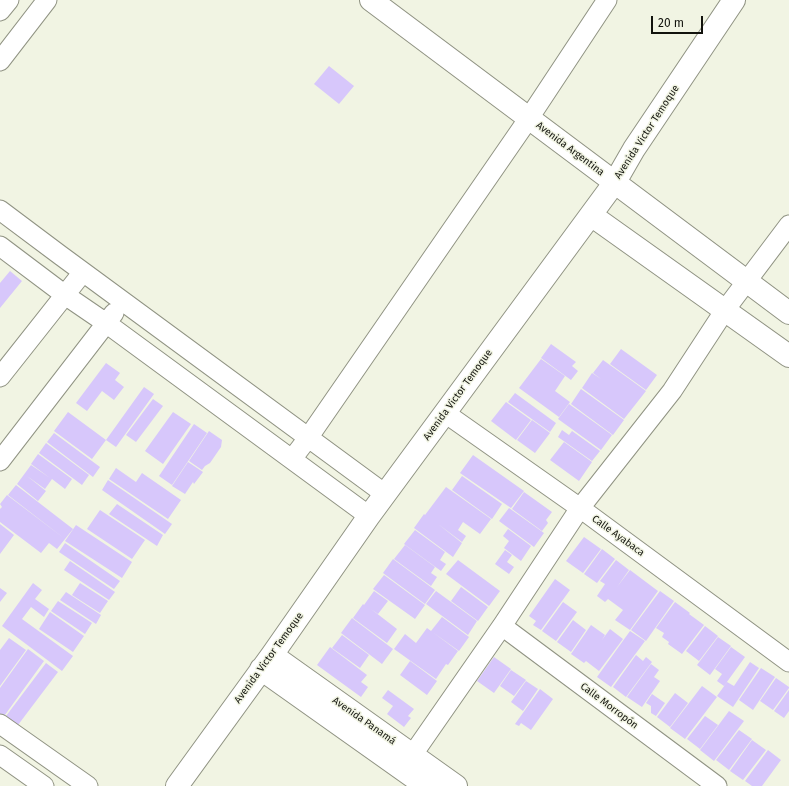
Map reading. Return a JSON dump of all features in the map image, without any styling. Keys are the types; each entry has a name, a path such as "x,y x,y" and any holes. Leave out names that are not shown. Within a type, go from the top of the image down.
{"street":[{"path":"0,11 9,0"},
{"path":"0,61 47,0"},
{"name":"Avenida Argentina","path":"371,0 789,313"},
{"path":"292,459 529,118 607,0"},
{"name":"Avenida Victor Temoque","path":"179,785 369,516 615,182 634,150 734,0"},
{"path":"0,210 385,494"},
{"path":"591,215 789,356"},
{"path":"408,762 502,626 580,508 672,391 725,310 789,225"},
{"path":"0,246 65,296 106,323 369,516"},
{"path":"0,377 83,272"},
{"path":"0,461 123,302"},
{"name":"Calle Ayabaca","path":"445,413 580,508 789,662"},
{"name":"Calle Morropón","path":"502,626 717,786"},
{"name":"Avenida Panamá","path":"266,662 408,762 456,786"},
{"path":"0,724 88,786"},
{"path":"0,755 44,786"},
{"name":"Avenida Panamá","path":"408,762 426,786"}],"building":[{"path":"329,66 354,86 339,104 314,84"},
{"path":"10,271 22,281 0,308 0,283"},
{"path":"551,344 576,362 572,366 578,371 571,380 541,358"},
{"path":"621,349 657,375 646,390 610,364"},
{"path":"541,359 565,376 555,391 570,402 559,417 519,388"},
{"path":"603,360 646,391 624,419 582,388 592,373 601,379 593,373"},
{"path":"106,363 120,373 115,380 124,387 114,400 102,391 87,411 76,403"},
{"path":"144,387 154,394 116,447 106,440"},
{"path":"581,389 624,420 613,435 571,404"},
{"path":"515,393 556,423 550,432 508,402"},
{"path":"153,399 163,406 136,442 126,435"},
{"path":"506,402 531,420 516,440 491,421"},
{"path":"569,404 612,435 601,450 558,419"},
{"path":"68,412 106,440 92,459 54,431"},
{"path":"173,412 191,424 163,464 145,451"},
{"path":"532,420 550,433 535,453 517,440"},
{"path":"194,424 207,433 172,485 159,476"},
{"path":"562,430 569,435 572,431 600,451 592,461 558,437"},
{"path":"209,431 222,440 221,447 210,463 202,470 189,461"},
{"path":"54,433 100,467 93,477 47,442"},
{"path":"564,442 592,462 579,481 550,460"},
{"path":"46,443 89,475 82,485 39,453"},
{"path":"38,454 72,479 65,489 52,479 45,489 27,476 46,491 38,501 17,484 31,465 50,478 31,464"},
{"path":"473,455 524,491 511,508 460,473"},
{"path":"188,462 203,472 194,484 193,482 185,494 172,486"},
{"path":"116,468 136,482 142,473 181,500 168,519 109,479"},
{"path":"462,476 502,504 492,519 452,490"},
{"path":"108,480 172,524 165,534 102,490"},
{"path":"16,485 73,529 65,539 8,495"},
{"path":"446,487 491,519 480,534 463,522 458,530 466,536 462,542 438,524 462,543 453,557 414,528"},
{"path":"524,492 552,512 546,520 548,523 542,531 512,509"},
{"path":"7,495 65,539 57,549 49,543 41,553 0,522 0,509 2,507 0,504"},
{"path":"117,504 163,535 157,546 109,514"},
{"path":"509,508 544,533 534,547 499,521"},
{"path":"100,510 145,540 132,559 87,529"},
{"path":"0,524 14,535 0,554"},
{"path":"76,525 132,562 122,578 65,541"},
{"path":"508,529 531,546 521,561 504,548 509,541 503,536"},
{"path":"415,530 445,552 440,560 446,564 441,571 404,544"},
{"path":"584,537 601,549 583,573 566,561"},
{"path":"65,543 120,581 114,589 59,552"},
{"path":"405,545 435,567 431,573 437,577 431,586 394,559"},
{"path":"602,549 615,559 597,583 584,574"},
{"path":"505,550 512,555 507,562 514,567 509,574 495,564"},
{"path":"393,559 435,590 425,604 383,573"},
{"path":"458,560 500,591 489,606 446,574"},
{"path":"616,560 629,570 617,587 630,570 658,591 630,630 615,620 623,610 608,599 605,602 597,596 605,584 600,581"},
{"path":"70,561 115,592 109,600 64,570"},
{"path":"384,575 425,605 415,619 373,589"},
{"path":"555,579 570,590 541,630 533,625 536,621 529,616"},
{"path":"33,583 42,590 35,599 49,609 44,617 31,607 22,619 73,656 62,671 2,626"},
{"path":"80,583 108,601 100,613 72,595"},
{"path":"461,587 488,607 478,621 451,601"},
{"path":"0,588 7,593 0,602"},
{"path":"374,591 388,601 378,614 371,609 397,629 387,643 353,618"},
{"path":"436,591 477,621 468,635 426,604"},
{"path":"660,591 674,601 646,641 631,630"},
{"path":"66,592 101,615 96,624 60,600"},
{"path":"58,601 92,623 85,634 51,611"},
{"path":"563,602 577,612 556,641 542,631"},
{"path":"675,602 704,625 682,654 668,644 669,642 662,637 664,633 656,628"},
{"path":"50,612 84,636 73,652 39,629"},
{"path":"442,617 469,637 459,651 431,631"},
{"path":"352,618 393,649 382,664 341,633"},
{"path":"573,620 586,630 571,652 557,642"},
{"path":"591,625 605,635 602,640 610,629 623,639 599,671 586,661 584,663 571,654"},
{"path":"705,626 718,636 699,661 686,651"},
{"path":"427,628 458,651 448,665 446,664 436,679 394,649 405,634 416,643"},
{"path":"630,631 645,641 611,687 597,677"},
{"path":"342,635 369,655 360,668 332,648"},
{"path":"718,637 731,646 710,675 697,665"},
{"path":"9,638 26,650 0,686 0,650"},
{"path":"330,647 367,675 361,682 368,687 361,697 317,665"},
{"path":"731,647 745,657 724,686 717,681 722,674 715,669"},
{"path":"28,649 44,661 2,719 0,718 0,688"},
{"path":"636,655 643,661 646,657 652,662 626,697 613,687"},
{"path":"494,657 511,669 494,693 477,681"},
{"path":"410,661 437,681 427,695 400,675"},
{"path":"750,662 759,668 733,707 717,696 727,682 734,686"},
{"path":"46,663 58,672 18,725 6,716"},
{"path":"651,664 659,670 654,677 660,681 642,707 627,697"},
{"path":"761,668 775,677 753,710 739,700"},
{"path":"511,670 526,680 514,696 500,686"},
{"path":"776,678 789,688 773,710 760,701"},
{"path":"526,681 538,689 523,711 511,702"},
{"path":"702,686 717,697 685,739 670,728"},
{"path":"540,689 553,699 531,730 521,723 519,726 515,724"},
{"path":"388,690 414,709 408,716 411,718 404,727 387,714 393,706 382,698"},
{"path":"789,690 789,711 784,718 774,711"},
{"path":"675,693 688,703 670,727 657,717"},
{"path":"652,694 665,703 656,716 651,713 651,706 646,703"},
{"path":"729,711 744,721 714,761 700,750"},
{"path":"705,716 718,725 700,749 687,739"},
{"path":"739,730 752,739 729,770 716,760"},
{"path":"752,740 766,750 743,780 730,771"},
{"path":"768,750 781,760 762,786 752,786 745,781"}]}
